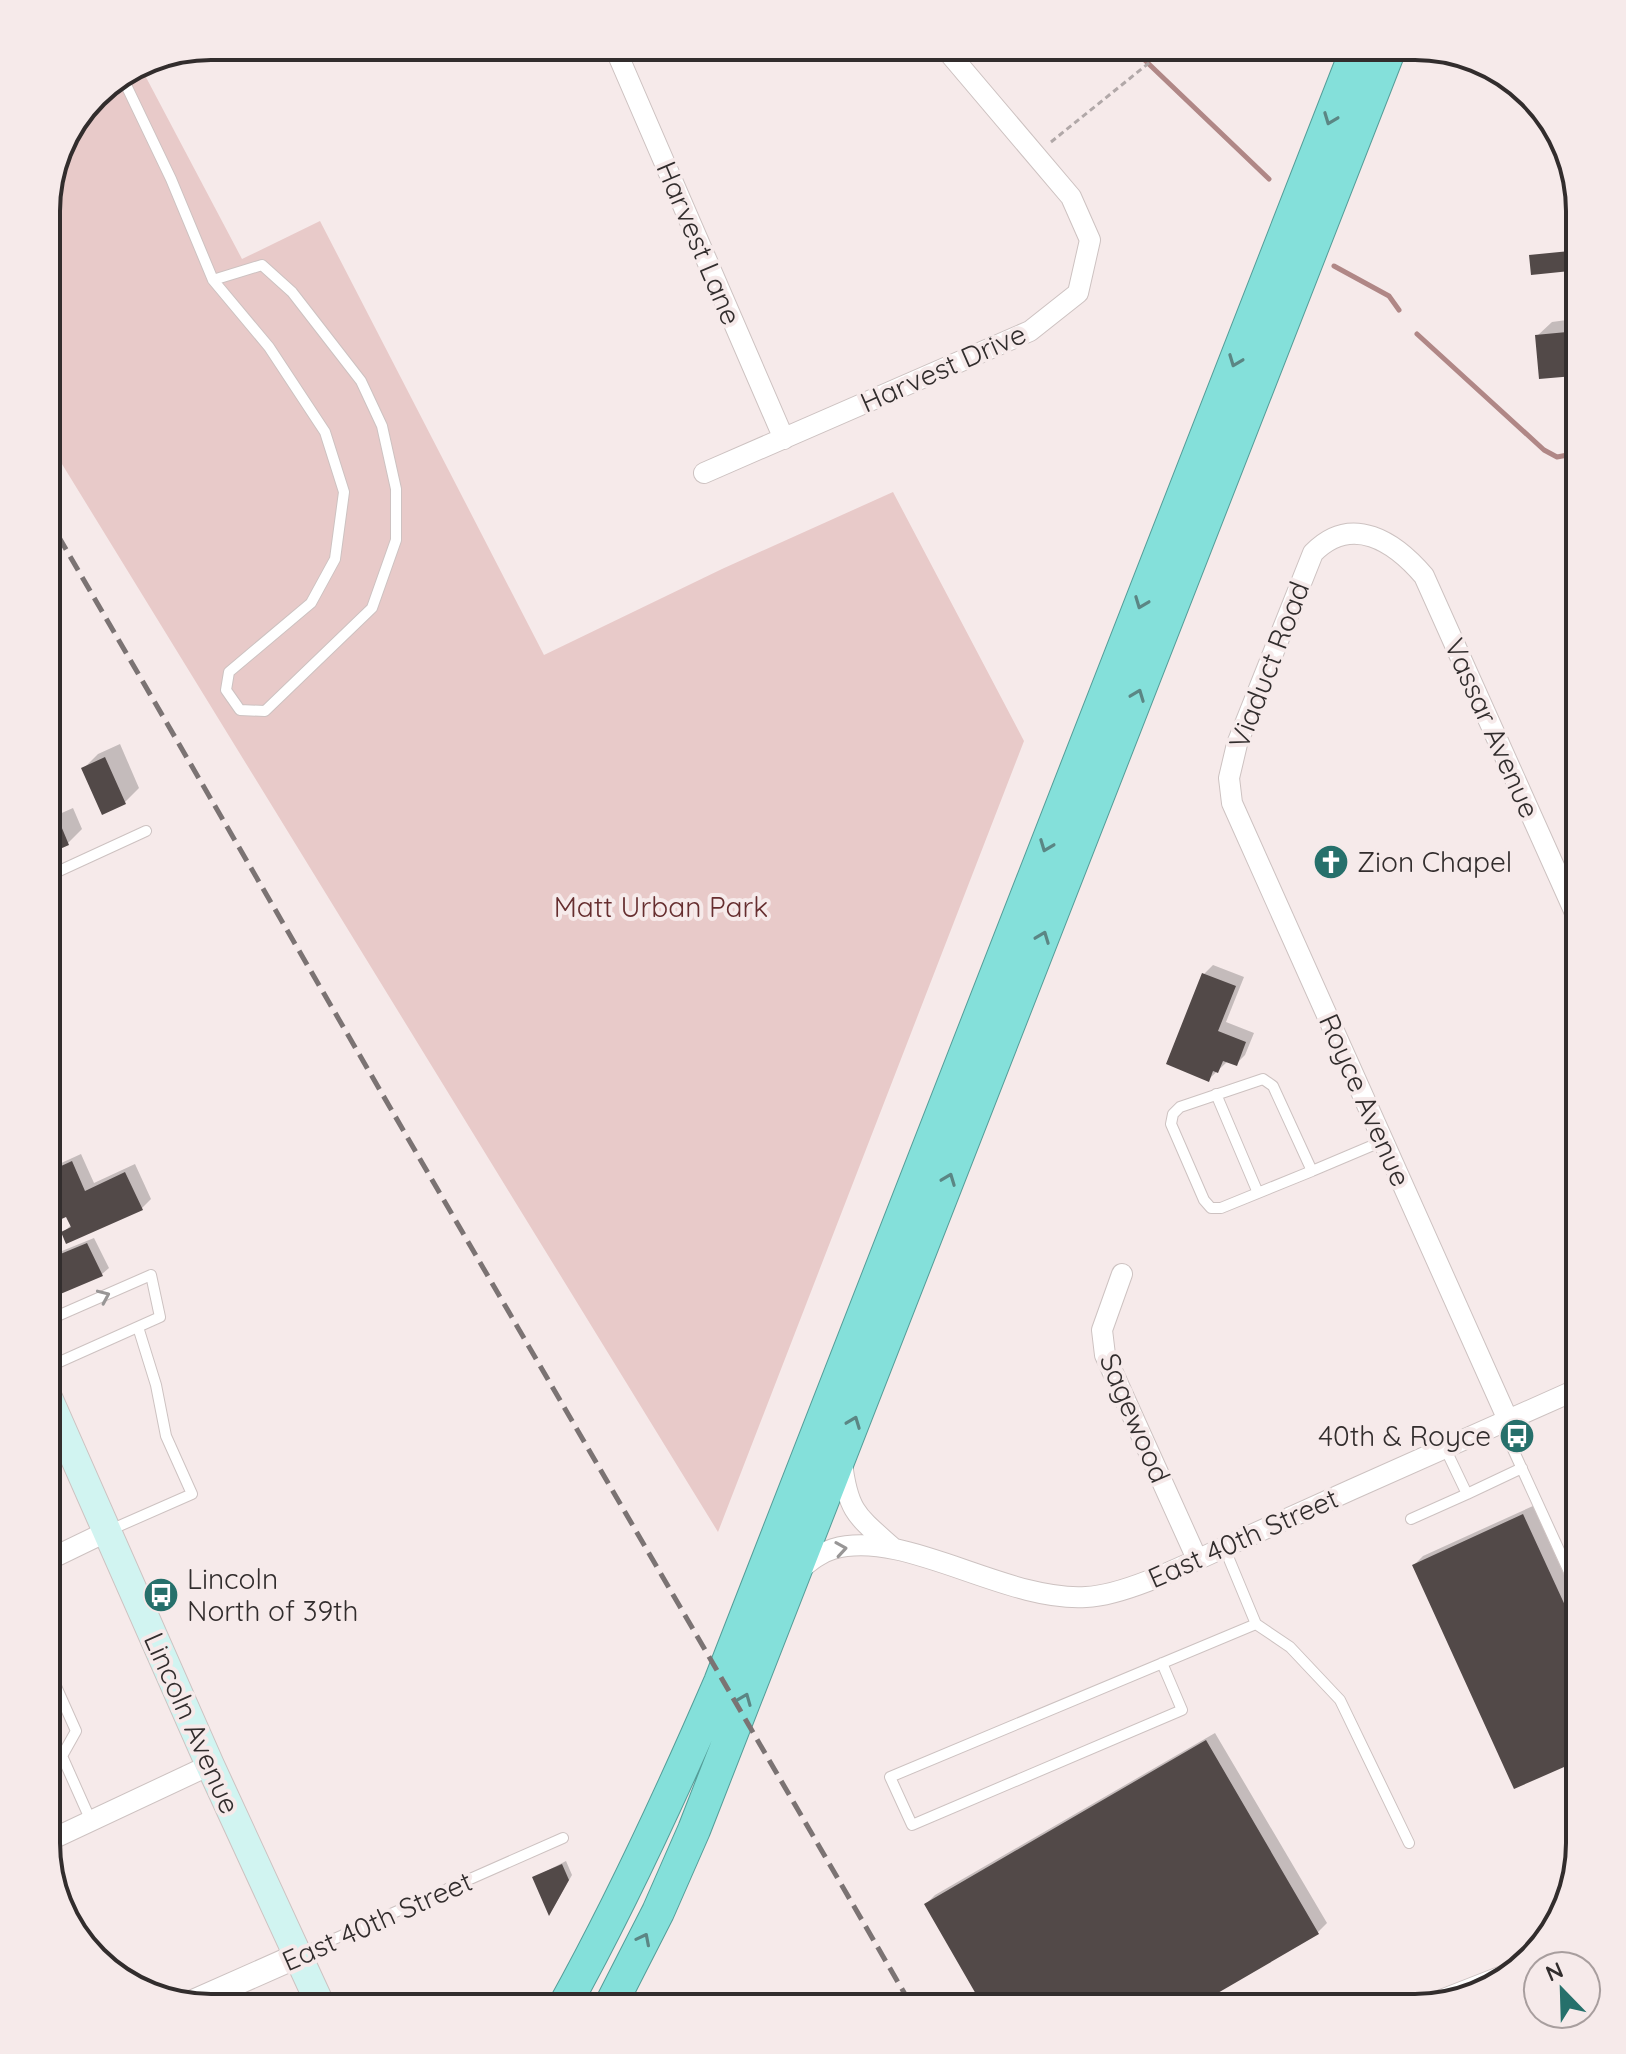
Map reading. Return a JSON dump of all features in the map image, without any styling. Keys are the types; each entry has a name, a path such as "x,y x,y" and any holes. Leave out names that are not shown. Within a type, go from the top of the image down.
{"highway":[{"path":"571,1994 603,1938 644,1853 720,1682 1353,60"},
{"path":"616,1994 658,1912 694,1830 1386,60"}],"main road":[{"name":"Lincoln Avenue","path":"60,1424 210,1765 315,1994"}],"street":[{"name":"Harvest Lane","path":"620,60 784,439"},
{"name":"Harvest Drive","path":"704,473 1030,331 1078,293 1090,240 1071,197 955,60"},
{"name":"Viaduct Road","path":"1229,778 1237,744 1313,553 1335,537 1366,535 1401,551 1424,576"},
{"name":"Vassar Avenue","path":"1424,576 1566,893"},
{"name":"Royce Avenue","path":"1229,778 1238,821 1383,1141 1504,1421"},
{"name":"Sagewood","path":"1122,1274 1102,1330 1105,1355 1197,1559"},
{"name":"East 40th Street","path":"893,1548 1020,1589 1071,1597 1120,1591 1566,1394"},
{"path":"841,1455 845,1490 852,1508 893,1548"},
{"path":"60,1554 108,1531"},
{"path":"796,1573 830,1549 847,1546 893,1548"},
{"path":"60,1835 210,1765"},
{"name":"East 40th Street","path":"211,1994 297,1956"}],"lane":[{"path":"126,86 171,179 213,280 269,347 325,432 344,492 335,559 311,603 229,672 226,690 240,710 265,711 372,608 396,540 396,489 382,426 361,381 292,292 262,265 213,280"},
{"path":"60,871 146,831"},
{"path":"1312,1171 1273,1086 1263,1079 1180,1107 1173,1114 1171,1124 1204,1200 1211,1208 1221,1208 1312,1171 1383,1141"},
{"path":"1216,1094 1258,1193"},
{"path":"60,1315 151,1275 160,1317 60,1362"},
{"path":"108,1531 192,1494 166,1436 156,1385 138,1327"},
{"path":"1504,1421 1566,1565"},
{"path":"1445,1448 1467,1494"},
{"path":"1411,1519 1522,1468"},
{"path":"1224,1547 1256,1624 1290,1647 1340,1700 1409,1843"},
{"path":"1162,1663 1182,1710 912,1825 890,1777 1162,1663 1256,1624"},
{"path":"60,1695 76,1731 62,1756 91,1821"},
{"name":"East 40th Street","path":"297,1956 563,1838"}],"path":[{"path":"1036,155 1153,60"}],"green space":[{"name":"Matt Urban Park","path":"145,75 242,259 320,221 544,655 722,569 893,492 1024,741 718,1532 60,461 60,201 63,181 76,144 97,111 111,97"}],"building":[{"path":"1566,251 1566,271 1531,275 1529,255"},
{"path":"1566,332 1566,377 1539,379 1535,335"},
{"path":"105,757 126,804 102,815 81,768"},
{"path":"60,823 69,845 60,849"},
{"path":"1202,973 1236,986 1218,1031 1246,1042 1237,1066 1223,1061 1218,1073 1213,1071 1209,1082 1166,1064"},
{"path":"72,1161 85,1191 125,1172 143,1210 66,1244 61,1232 71,1227 66,1217 60,1220 60,1167"},
{"path":"87,1243 103,1276 60,1294 60,1254"},
{"path":"1523,1514 1566,1608 1566,1766 1514,1789 1412,1565"},
{"path":"1206,1740 1319,1934 1216,1994 976,1994 924,1904"},
{"path":"562,1864 569,1880 549,1916 532,1877"}],"waterway":[{"path":"1145,60 1269,179"},
{"path":"1334,266 1389,296 1399,310"},
{"path":"1417,334 1544,450 1557,457 1566,455"}],"railway":[{"path":"60,539 905,1994"}],"place":[{"name":"Zion Chapel","path":"1331,862"},
{"name":"40th & Royce","path":"1517,1436"},
{"name":"Lincoln North of 39th","path":"161,1595"}]}
